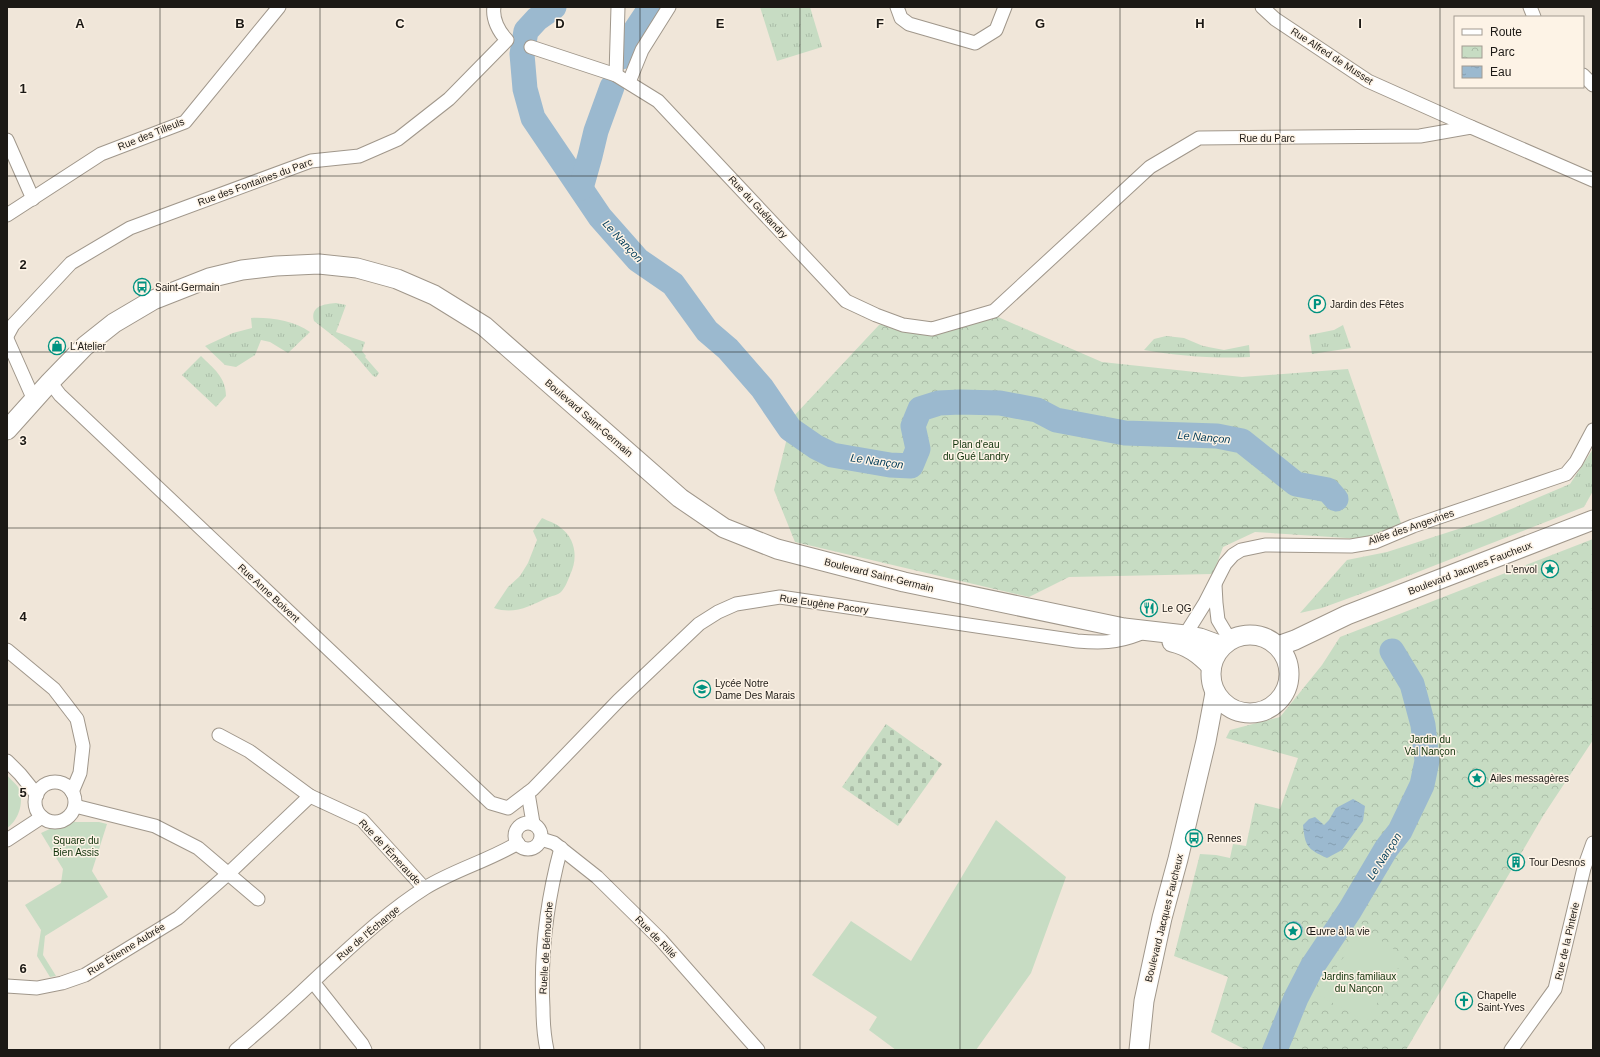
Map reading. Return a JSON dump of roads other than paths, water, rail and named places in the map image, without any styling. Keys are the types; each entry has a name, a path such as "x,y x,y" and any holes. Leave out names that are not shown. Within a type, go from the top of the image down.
{"main road":[{"name":"Boulevard Saint-Germain","path":"7,430 85,346 114,323 153,300 209,278 242,270 276,266 319,264 357,268 397,279 434,295 484,326 680,498 724,528 777,549 904,582 1131,631 1185,635 1226,643"},
{"name":"Boulevard Jacques Faucheux","path":"1278,646 1295,640 1347,615 1593,520"},
{"name":"Boulevard Jacques Faucheux","path":"1288,665 1321,633 1347,615"},
{"path":"1131,631 1180,644 1195,651 1211,666"},
{"path":"1255,635 1267,638 1278,646 1285,655 1290,678 1286,690 1279,701 1269,709 1258,714 1245,714 1232,710 1226,706 1215,693 1210,676 1211,666 1215,655 1226,643 1242,636 1255,635"},
{"name":"Boulevard Jacques Faucheux","path":"1139,1050 1144,1001 1162,918 1178,859 1206,740 1215,693"},
{"name":"Boulevard Jacques Faucheux","path":"1206,740 1220,721 1232,710"}],"street":[{"name":"Rue des Tilleuls","path":"7,215 101,154 185,122 279,7"},
{"name":"Rue des Fontaines du Parc","path":"7,338 13,325 71,263 130,228 311,161 359,156 398,138 449,100 507,40 500,34 493,13 494,7"},
{"path":"616,75 618,7"},
{"path":"629,82 642,50 669,7"},
{"path":"898,7 901,18 909,24 975,43 996,30 1005,7"},
{"name":"Rue Alfred de Musset","path":"1262,7 1275,19 1368,81 1471,128"},
{"name":"Rue du Guélandry","path":"531,47 616,75 658,100 846,301 876,315 903,325 932,329 994,311"},
{"path":"1584,76 1593,85"},
{"path":"1471,128 1593,180"},
{"name":"Rue du Parc","path":"994,311 1150,167 1199,138 1420,136 1471,128"},
{"path":"7,140 33,199"},
{"path":"7,338 34,400"},
{"name":"Rue Anne Boivent","path":"50,382 66,401 491,803 508,808"},
{"name":"Allée des Angevines","path":"1185,635 1225,564 1233,555 1241,550 1265,545 1351,546 1375,542 1413,526 1566,474 1576,462 1593,430"},
{"path":"1215,583 1218,620 1226,643"},
{"name":"Rue Eugène Pacory","path":"508,808 533,789 618,701 699,624 718,612 736,604 780,597 1077,641 1106,643 1126,639 1131,631"},
{"path":"7,650 54,690 77,719 83,746 80,773 72,792"},
{"name":"Rue de l'Émeraude","path":"219,735 249,751 310,796 362,820 424,888"},
{"path":"7,761 37,795"},
{"path":"54,782 64,785 72,792 75,799 75,806 68,817 62,821 55,822 42,817 37,809 37,795 42,788 47,784 54,782"},
{"path":"508,808 517,828 515,837 518,843 522,848 530,849 537,846 541,839 541,831 533,823 528,793"},
{"path":"229,873 310,796"},
{"path":"75,806 155,826 198,848 258,899"},
{"path":"7,840 42,817"},
{"path":"517,828 524,823 533,823"},
{"name":"Rue de Rillé","path":"541,839 554,843 597,877 661,940 758,1050"},
{"name":"Rue de l'Échange","path":"236,1050 268,1024 358,939 389,913 424,888 446,876 503,853 518,843"},
{"name":"Rue de la Pinterie","path":"1511,1050 1555,989 1584,868 1592,845"},
{"name":"Ruelle de Bémouche","path":"547,1050 544,1038 541,984 546,919 552,884 561,848"},
{"name":"Rue Étienne Aubrée","path":"7,986 37,988 62,983 85,975 178,918 229,873"},
{"path":"313,982 362,1044 365,1050"}],"water":[{"path":"1353,799 1365,806 1363,821 1342,850 1327,858 1311,849 1306,842 1303,825 1309,819 1315,817 1324,825 1329,820 1336,808"},
{"path":"1290,921 1298,921 1303,926 1301,937 1298,939 1290,939 1285,934 1285,926"}],"waterway":[{"name":"Le Nançon","path":"554,7 537,19 526,31 522,54 525,89 533,118 600,217 638,260 673,284 707,331 728,349 762,388 790,429 816,447 832,455 890,465 911,466 918,449 913,426 920,409 939,403 1000,403 1037,410 1056,420 1125,433 1217,436 1242,441 1296,484 1328,490 1336,499"},
{"name":"Le Nançon","path":"622,57 635,31 651,7"},
{"name":"Le Nançon","path":"581,188 596,131 612,87"},
{"name":"Le Nançon","path":"1275,1050 1296,998 1312,967 1350,910 1386,849 1400,831 1422,785 1427,761 1423,725 1412,684 1392,651"}],"place":[{"name":"Saint-Germain","path":"142,287"},
{"name":"Jardin des Fêtes","path":"1317,304"},
{"name":"L'Atelier","path":"57,346"},
{"name":"L'envol","path":"1550,569"},
{"name":"Le QG","path":"1149,608"},
{"name":"Lycée Notre Dame Des Marais","path":"702,689"},
{"name":"Ailes messagères","path":"1477,778"},
{"name":"Rennes","path":"1194,838"},
{"name":"Tour Desnos","path":"1516,862"},
{"name":"Œuvre à la vie","path":"1293,931"},
{"name":"Chapelle Saint-Yves","path":"1464,1001"}],"park label":[{"name":"Plan d'eau du Gué Landry","path":"976,450"},
{"name":"Jardin du Val Nançon","path":"1430,744"},
{"name":"Square du Bien Assis","path":"76,846"},
{"name":"Jardins familiaux du Nançon","path":"1359,982"}]}
